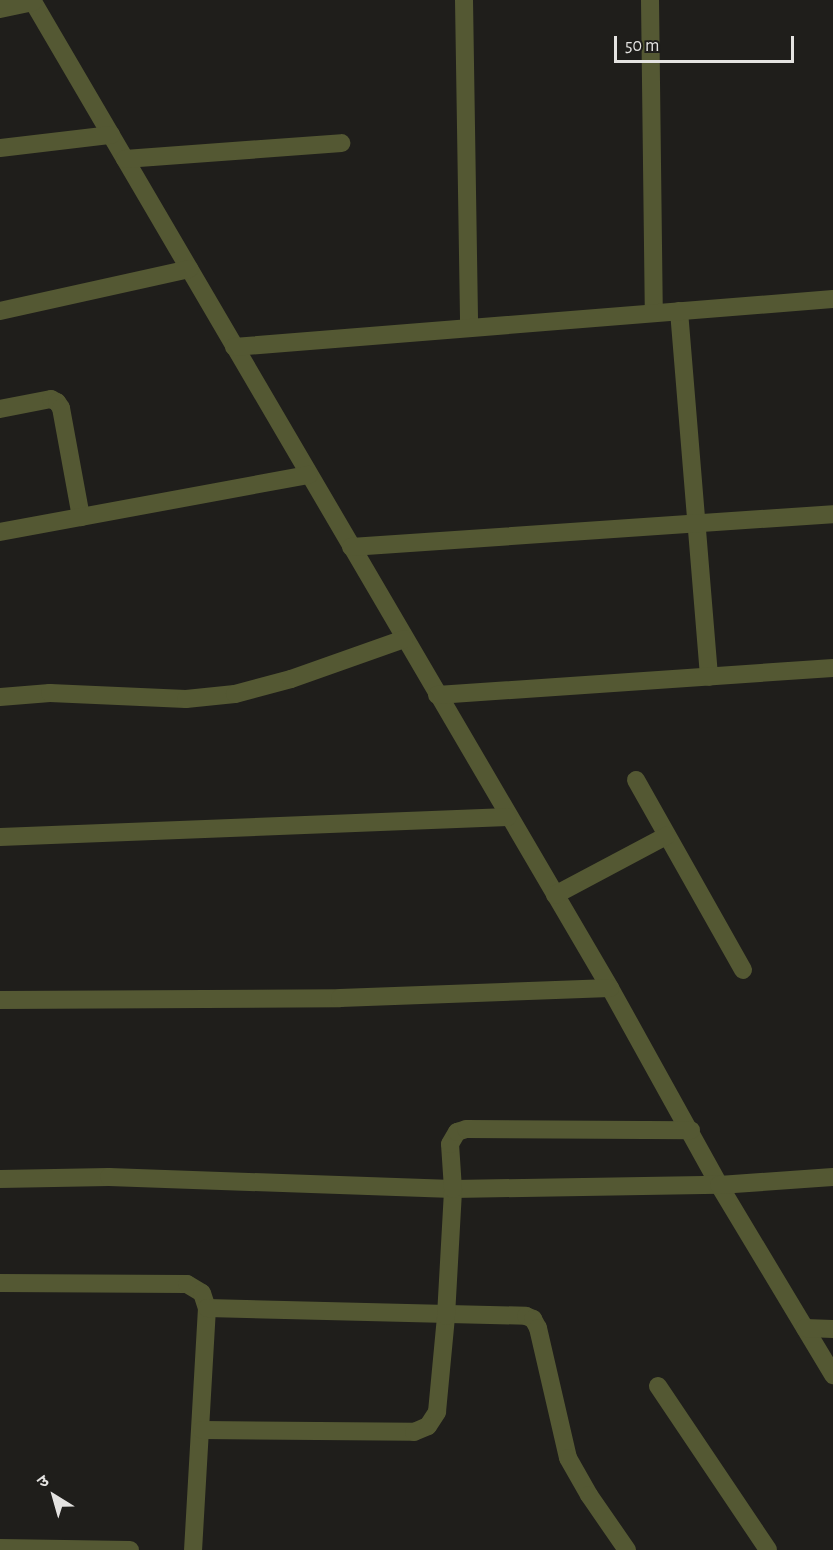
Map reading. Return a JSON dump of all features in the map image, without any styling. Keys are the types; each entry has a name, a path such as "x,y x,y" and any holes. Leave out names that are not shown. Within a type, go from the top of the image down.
{"street":[{"path":"464,0 469,327"},
{"path":"650,0 654,313"},
{"path":"0,9 32,1 610,988 720,1185 833,1375"},
{"path":"0,148 111,135"},
{"path":"125,159 341,143"},
{"path":"0,311 189,269"},
{"path":"234,347 833,299"},
{"path":"679,311 709,677"},
{"path":"0,409 51,399 57,402 61,408 81,517"},
{"path":"0,532 309,475"},
{"path":"351,547 833,514"},
{"path":"0,697 50,693 186,699 235,694 291,679 404,639"},
{"path":"437,695 833,668"},
{"path":"636,780 743,970"},
{"path":"0,837 508,817"},
{"path":"555,896 666,836"},
{"path":"0,1000 340,998 610,988"},
{"path":"202,1430 414,1432 428,1426 437,1412 446,1316 453,1189 450,1144 457,1132 466,1129 691,1130"},
{"path":"0,1179 201,1179 453,1189 720,1185 833,1177"},
{"path":"0,1282 187,1284 202,1293 207,1308 202,1430 193,1550"},
{"path":"207,1308 326,1310 446,1316 526,1316 533,1319 538,1328 568,1458 627,1550"},
{"path":"805,1328 833,1329"},
{"path":"658,1386 768,1550"},
{"path":"0,1548 130,1550"}]}
